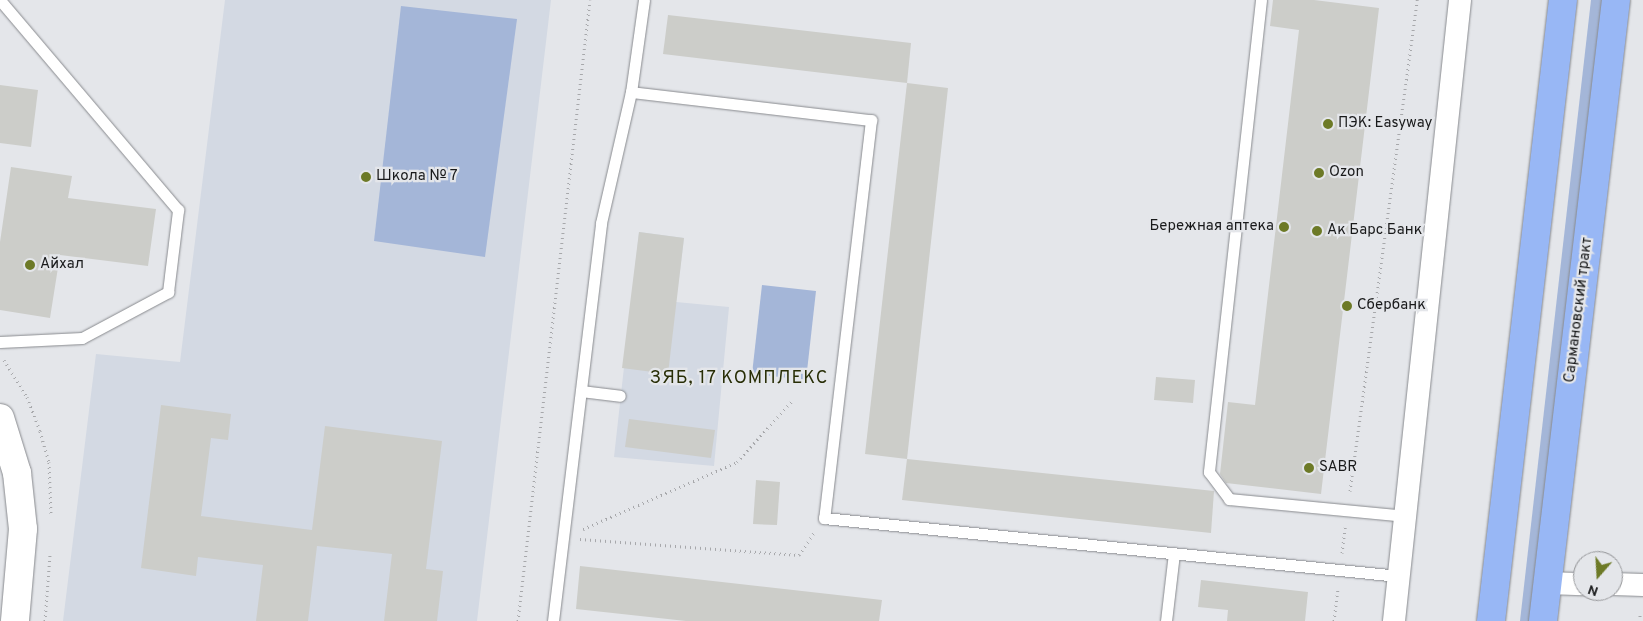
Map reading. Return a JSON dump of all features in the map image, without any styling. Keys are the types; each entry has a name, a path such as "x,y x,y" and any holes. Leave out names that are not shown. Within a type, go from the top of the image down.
{"main road":[{"path":"1491,621 1563,0"},
{"name":"Сармановский тракт","path":"1543,621 1616,0"}],"street":[{"path":"1394,621 1460,0"},
{"path":"0,418 17,473 23,529 15,621"},
{"path":"1547,582 1573,583"},
{"path":"1623,584 1643,585"}],"lane":[{"path":"0,0 178,210 168,292 82,338 0,342"},
{"path":"553,621 601,223 631,92 644,0"},
{"path":"1261,0 1209,472 1229,499 1406,516"},
{"path":"631,92 871,120 824,518 1399,576"},
{"path":"581,391 620,396"},
{"path":"1166,621 1174,553"}],"path":[{"path":"518,621 590,0"},
{"path":"1334,621 1347,510 1417,0"},
{"path":"563,537 737,462 792,401"},
{"path":"563,537 799,556 824,518"},
{"path":"1640,615 1640,621"}],"shaded area":[{"name":"Школа № 7","path":"225,0 551,0 477,621 63,621 96,354 180,362"},
{"path":"1591,0 1604,0 1532,621 1520,621"},
{"path":"401,6 517,19 485,257 374,241"},
{"path":"639,232 684,238 676,302 729,307 714,466 614,457"},
{"path":"762,285 816,291 806,380 752,374"}],"building":[{"path":"1273,0 1314,0 1379,8 1321,494 1226,483 1220,474 1228,402 1255,405 1299,30 1270,26"},
{"path":"668,15 911,43 907,83 663,54"},
{"path":"907,83 948,88 907,459 865,454"},
{"path":"0,85 38,90 31,147 0,143"},
{"path":"11,167 72,176 68,198 156,209 148,266 60,255 50,318 0,310 0,242"},
{"path":"639,232 684,238 668,374 622,368"},
{"path":"1156,377 1195,380 1193,403 1154,400"},
{"path":"161,405 231,414 228,440 211,438 201,516 312,530 325,426 442,441 426,569 443,571 437,621 384,621 392,554 317,546 308,621 256,621 263,565 198,557 196,576 141,568"},
{"path":"629,419 715,430 711,458 625,447"},
{"path":"907,459 1214,491 1211,533 902,500"},
{"path":"756,480 780,482 777,525 753,524"},
{"path":"580,566 882,600 879,621 686,621 576,609"},
{"path":"1201,580 1308,592 1305,621 1227,621 1228,610 1198,607"}],"place":[{"name":"ПЭК: Easyway","path":"1328,124"},
{"name":"Ozon","path":"1319,173"},
{"name":"Школа № 7","path":"366,177"},
{"name":"Бережная аптека","path":"1284,227"},
{"name":"Ак Барс Банк","path":"1317,231"},
{"name":"Айхал","path":"30,265"},
{"name":"Сбербанк","path":"1347,306"},
{"name":"SABR","path":"1309,468"}],"district":[{"name":"ЗЯБ, 17 КОМПЛЕКС","path":"739,379"}]}
